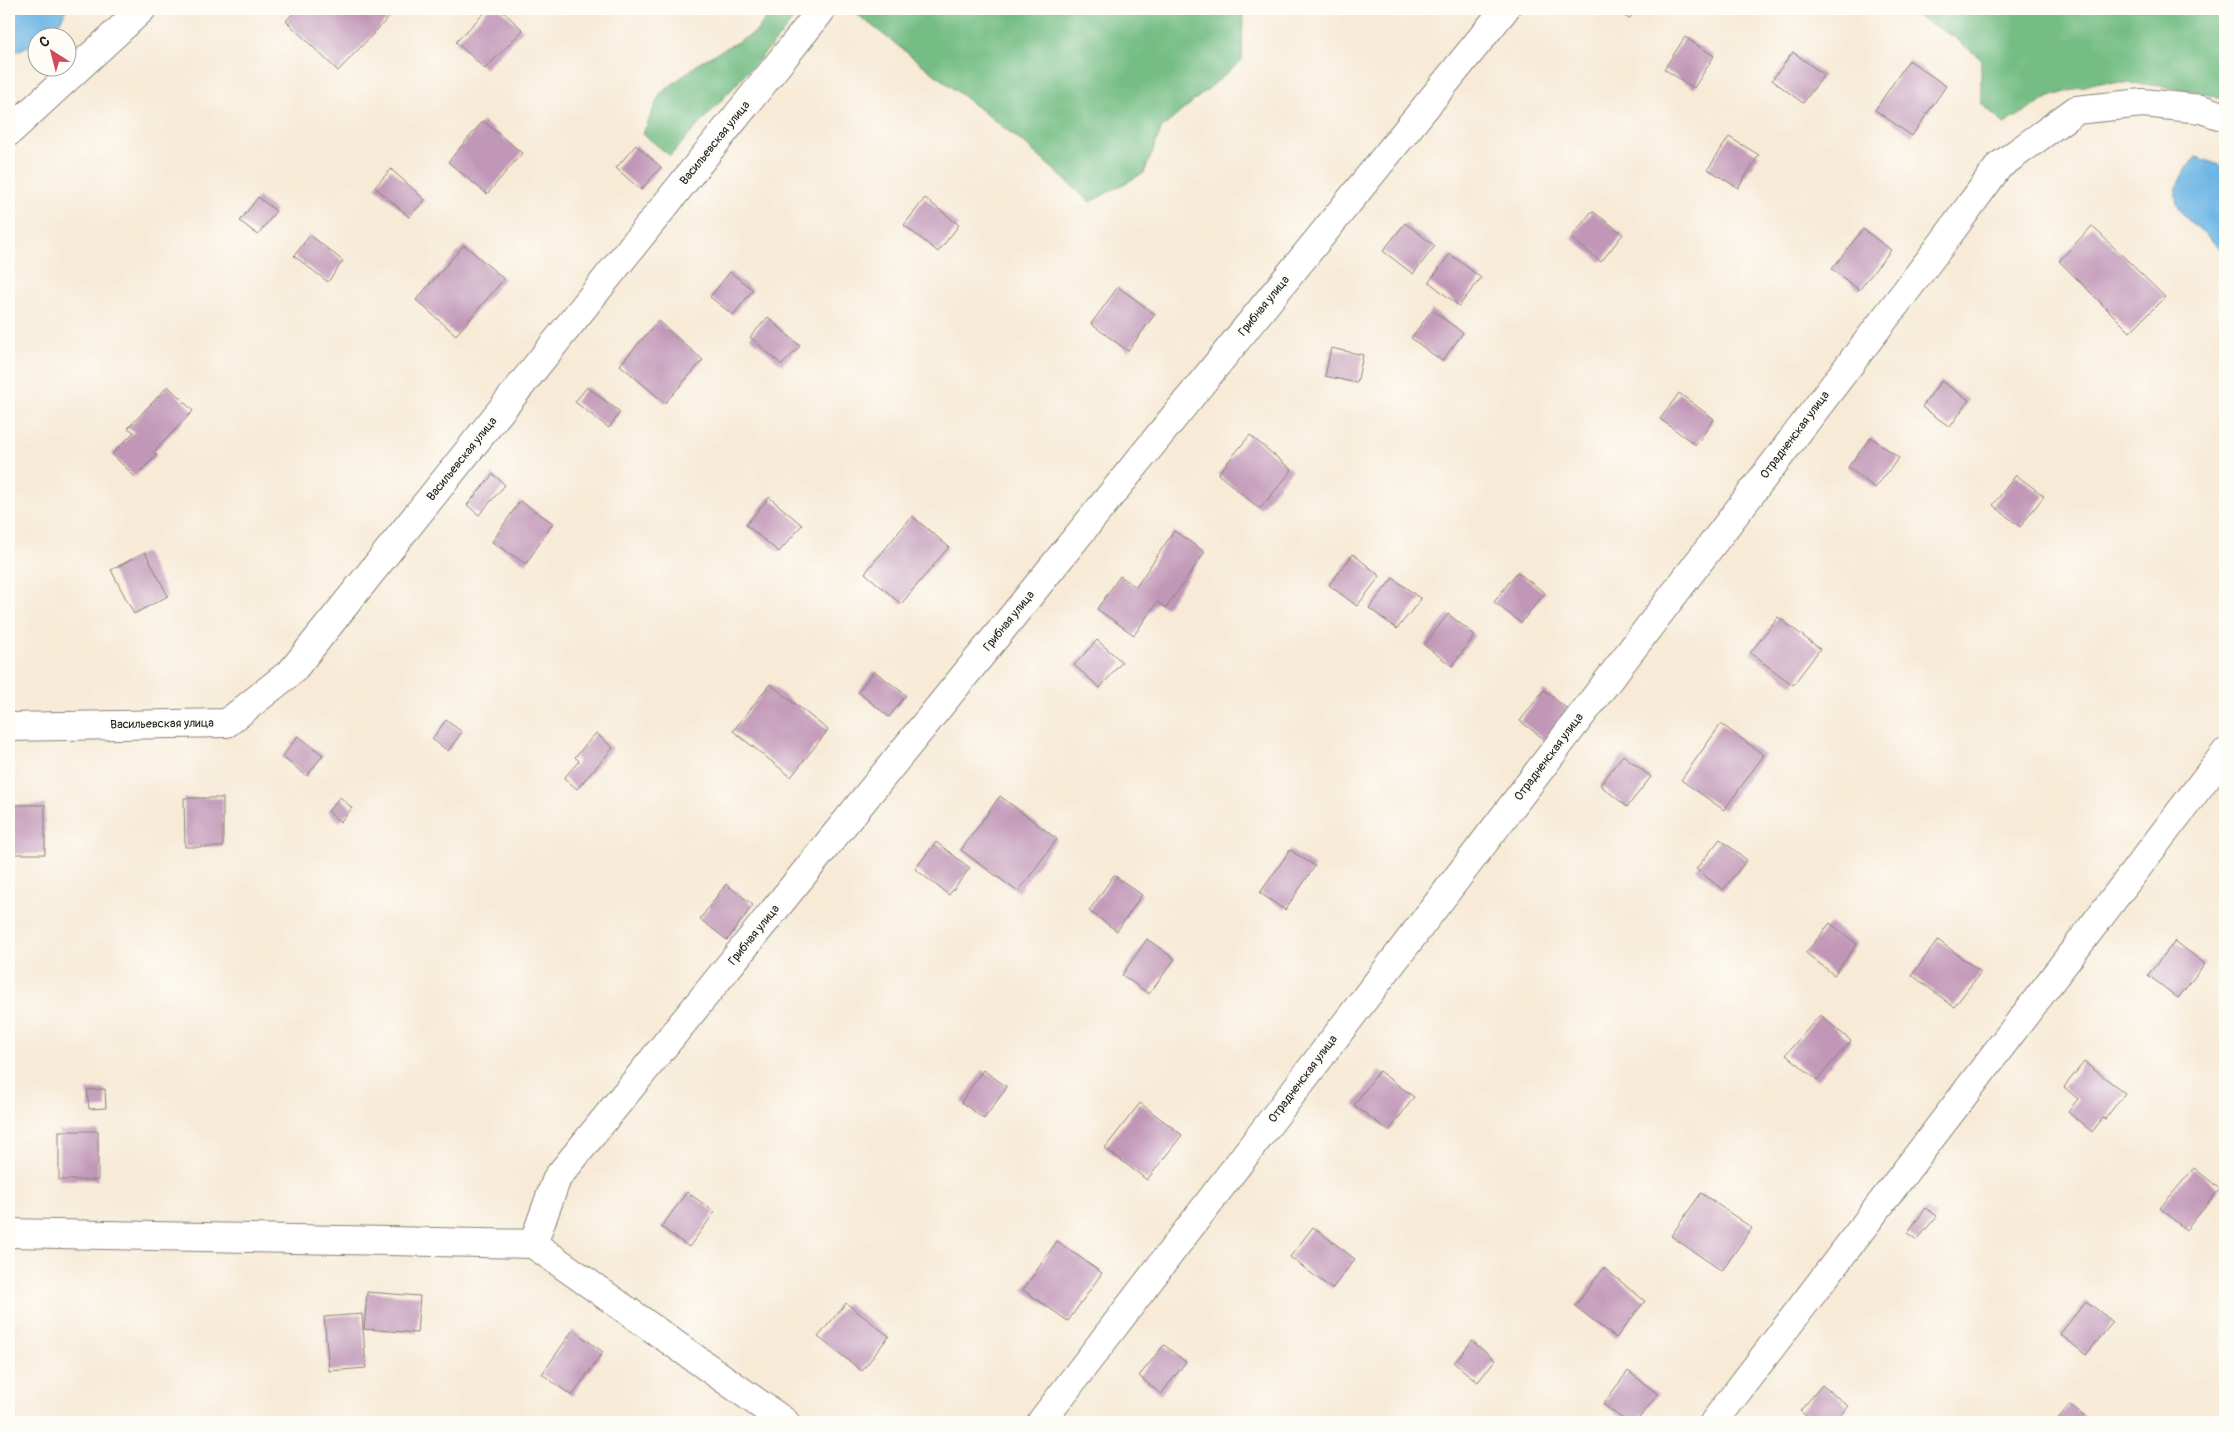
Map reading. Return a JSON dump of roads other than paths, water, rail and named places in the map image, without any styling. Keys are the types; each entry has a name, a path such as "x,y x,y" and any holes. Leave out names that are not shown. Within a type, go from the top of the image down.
{"street":[{"path":"9,132 142,9"},
{"name":"Грибная улица","path":"533,1244 557,1178 1505,9"},
{"name":"Васильевская улица","path":"9,727 228,723 292,671 820,12"},
{"name":"Отрадненская улица","path":"1041,1422 1932,257 1999,166 2076,110 2143,104 2201,109 2225,117"},
{"path":"1714,1422 2225,753"},
{"path":"9,1233 533,1244 785,1422"}],"water":[{"path":"9,9 67,9 61,20 53,28 28,28 28,46 9,55"},
{"path":"2196,157 2225,167 2225,253 2188,220 2180,210 2176,200 2177,188 2183,174"}]}
